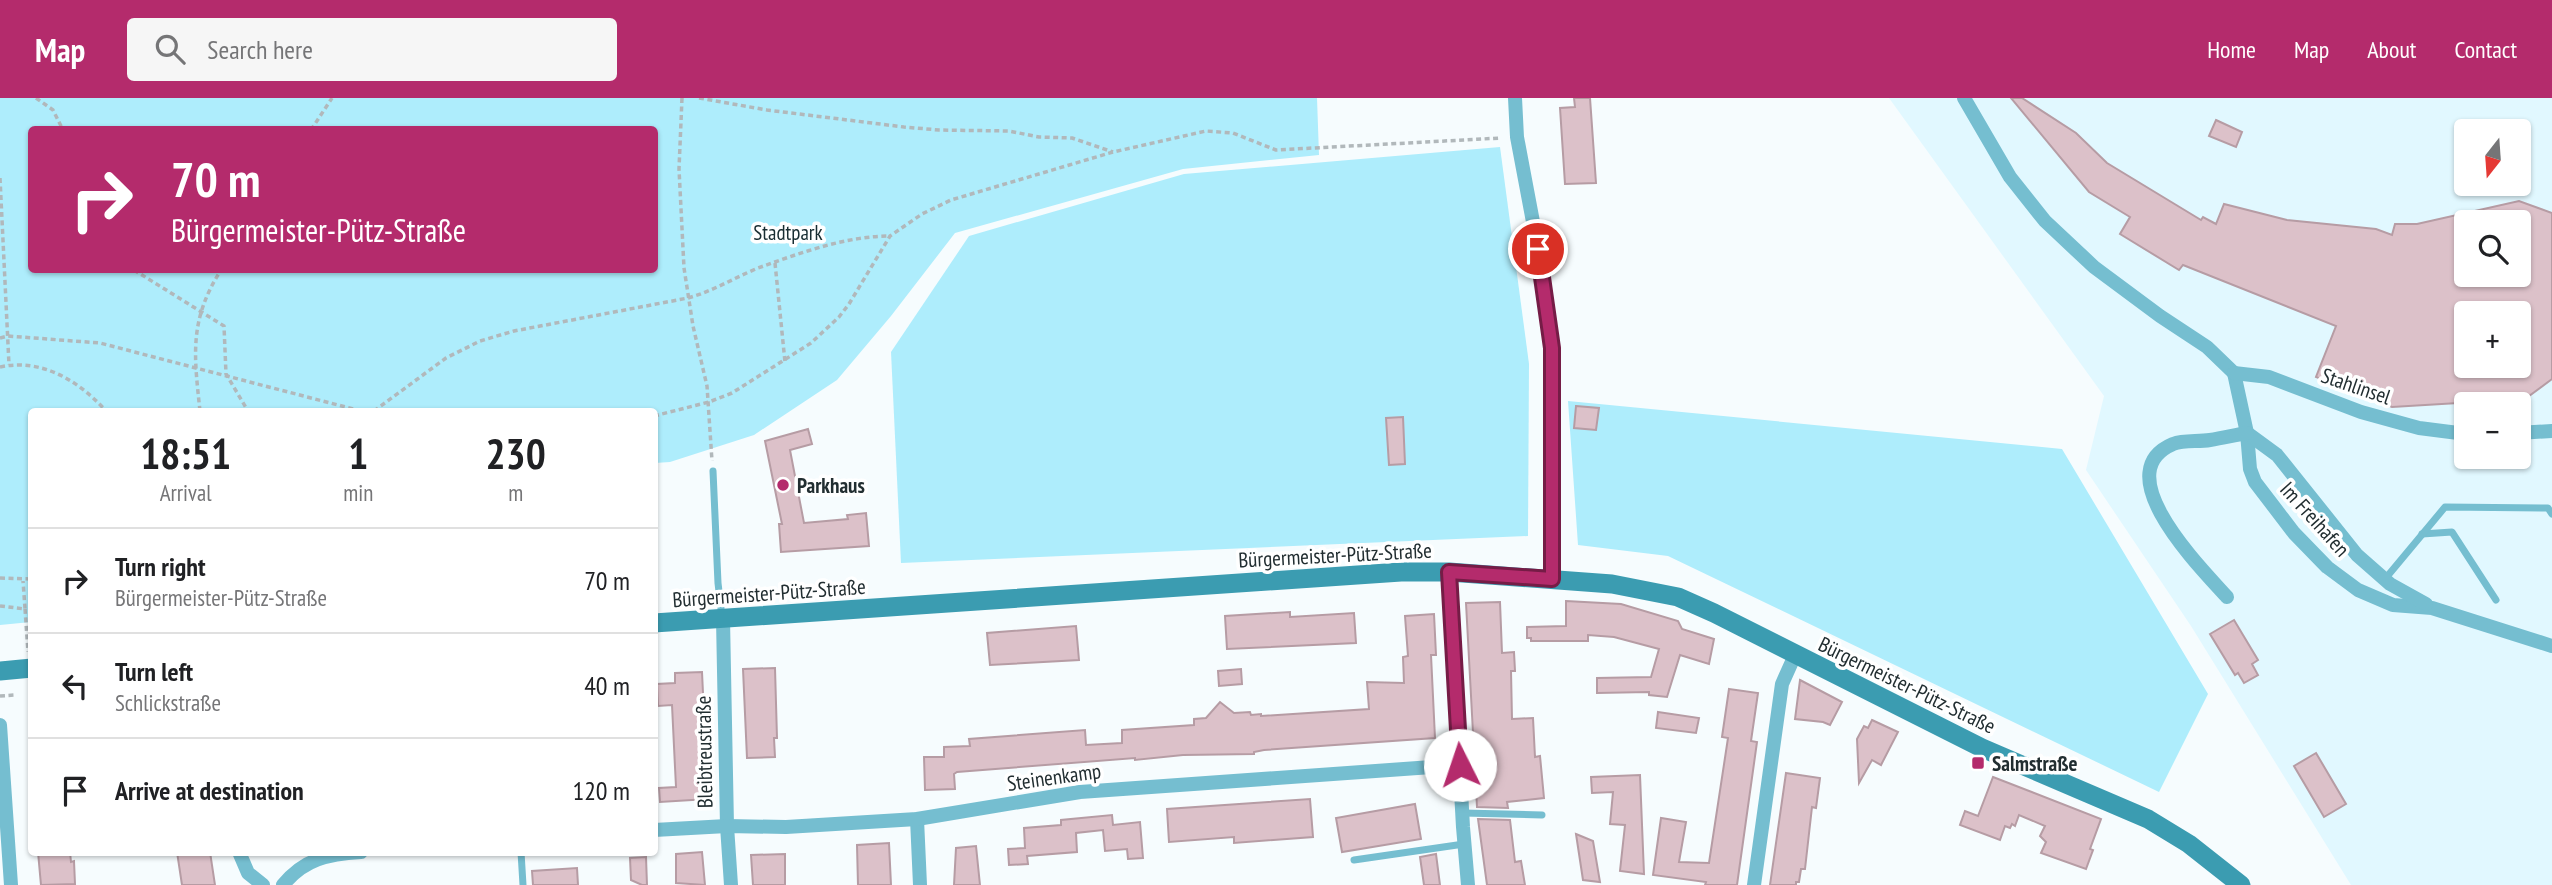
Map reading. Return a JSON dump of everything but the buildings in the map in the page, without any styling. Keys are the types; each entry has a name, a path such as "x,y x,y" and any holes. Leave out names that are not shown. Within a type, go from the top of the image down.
{"main road":[{"name":"Bürgermeister-Pütz-Straße","path":"658,624 1401,572 1449,572 1625,586 1678,597 1714,613 1982,748 2148,819 2189,844 2241,885"},
{"path":"0,670 28,668"}],"street":[{"path":"1515,98 1517,137 1543,275 1552,348 1552,579"},
{"path":"1964,98 2010,177 2045,220 2094,267 2207,347 2234,373"},
{"name":"Im Freihafen","path":"2234,373 2247,433 2250,469 2255,482 2294,533 2327,567 2358,590 2393,604 2432,608 2552,646"},
{"name":"Stahlinsel","path":"2234,373 2269,377 2361,411 2418,428 2454,432"},
{"path":"2531,432 2552,430"},
{"path":"2227,597 2178,540 2152,495 2149,476 2154,460 2175,443 2247,433"},
{"name":"Im Freihafen","path":"2247,433 2277,455 2357,555 2385,579 2432,608"},
{"path":"1449,572 1468,885"},
{"name":"Bleibtreustraße","path":"723,619 730,885"},
{"path":"1754,885 1783,684 1795,655"},
{"path":"0,725 11,885"},
{"name":"Steinenkamp","path":"658,830 727,826 786,827 917,819 1080,792 1460,765"},
{"path":"917,819 920,885"},
{"path":"241,856 248,873 262,885"},
{"path":"283,885 305,863 331,856"}],"lane":[{"path":"713,471 718,583 723,619"},
{"path":"2385,579 2445,507 2548,508 2552,514"},
{"path":"2422,534 2452,532 2496,600"},
{"path":"1462,813 1542,815"},
{"path":"1354,860 1464,844"},
{"path":"521,856 523,885"}],"path":[{"path":"36,98 53,110 61,126"},
{"path":"314,126 332,98"},
{"path":"682,98 678,169 684,268 709,402 713,471"},
{"path":"699,98 767,110 904,127 1009,131 1026,136 1072,138 1112,152"},
{"path":"658,415 732,393 785,362 811,343 839,317 858,291 890,236 922,214 951,200 1112,152 1189,134 1219,130 1233,132 1276,150 1517,137"},
{"path":"0,178 9,365"},
{"path":"378,408 446,358 480,341 514,331 688,298 775,263 855,239 890,236"},
{"path":"775,263 785,362"},
{"path":"139,273 224,326 226,374 246,408"},
{"path":"200,408 195,343 200,310 219,273"},
{"path":"0,338 8,336 100,343 350,408"},
{"path":"0,367 38,367 65,376 88,392 103,408"},
{"path":"0,578 28,580"},
{"path":"23,581 27,641"},
{"path":"0,606 25,609"},
{"path":"0,696 15,695"}],"shaded area":[{"path":"1889,98 2552,98 2552,885 2351,885 2191,626 2086,470 2104,396"}],"green space":[{"name":"Stadtpark","path":"0,98 1317,98 1319,155 1183,169 955,233 837,380 754,435 670,462 658,463 658,408 28,408 28,622 0,625"},
{"path":"1500,147 1529,364 1528,536 901,563 891,352 969,236 1184,174"},
{"path":"1568,401 2062,449 2208,694 2159,792 1668,556 1578,545"}],"place":[{"name":"Parkhaus","path":"783,485"},
{"name":"Salmstraße","path":"1978,763"}],"route":[{"path":"1460,765 1449,572 1552,579 1552,348 1538,249"}]}
